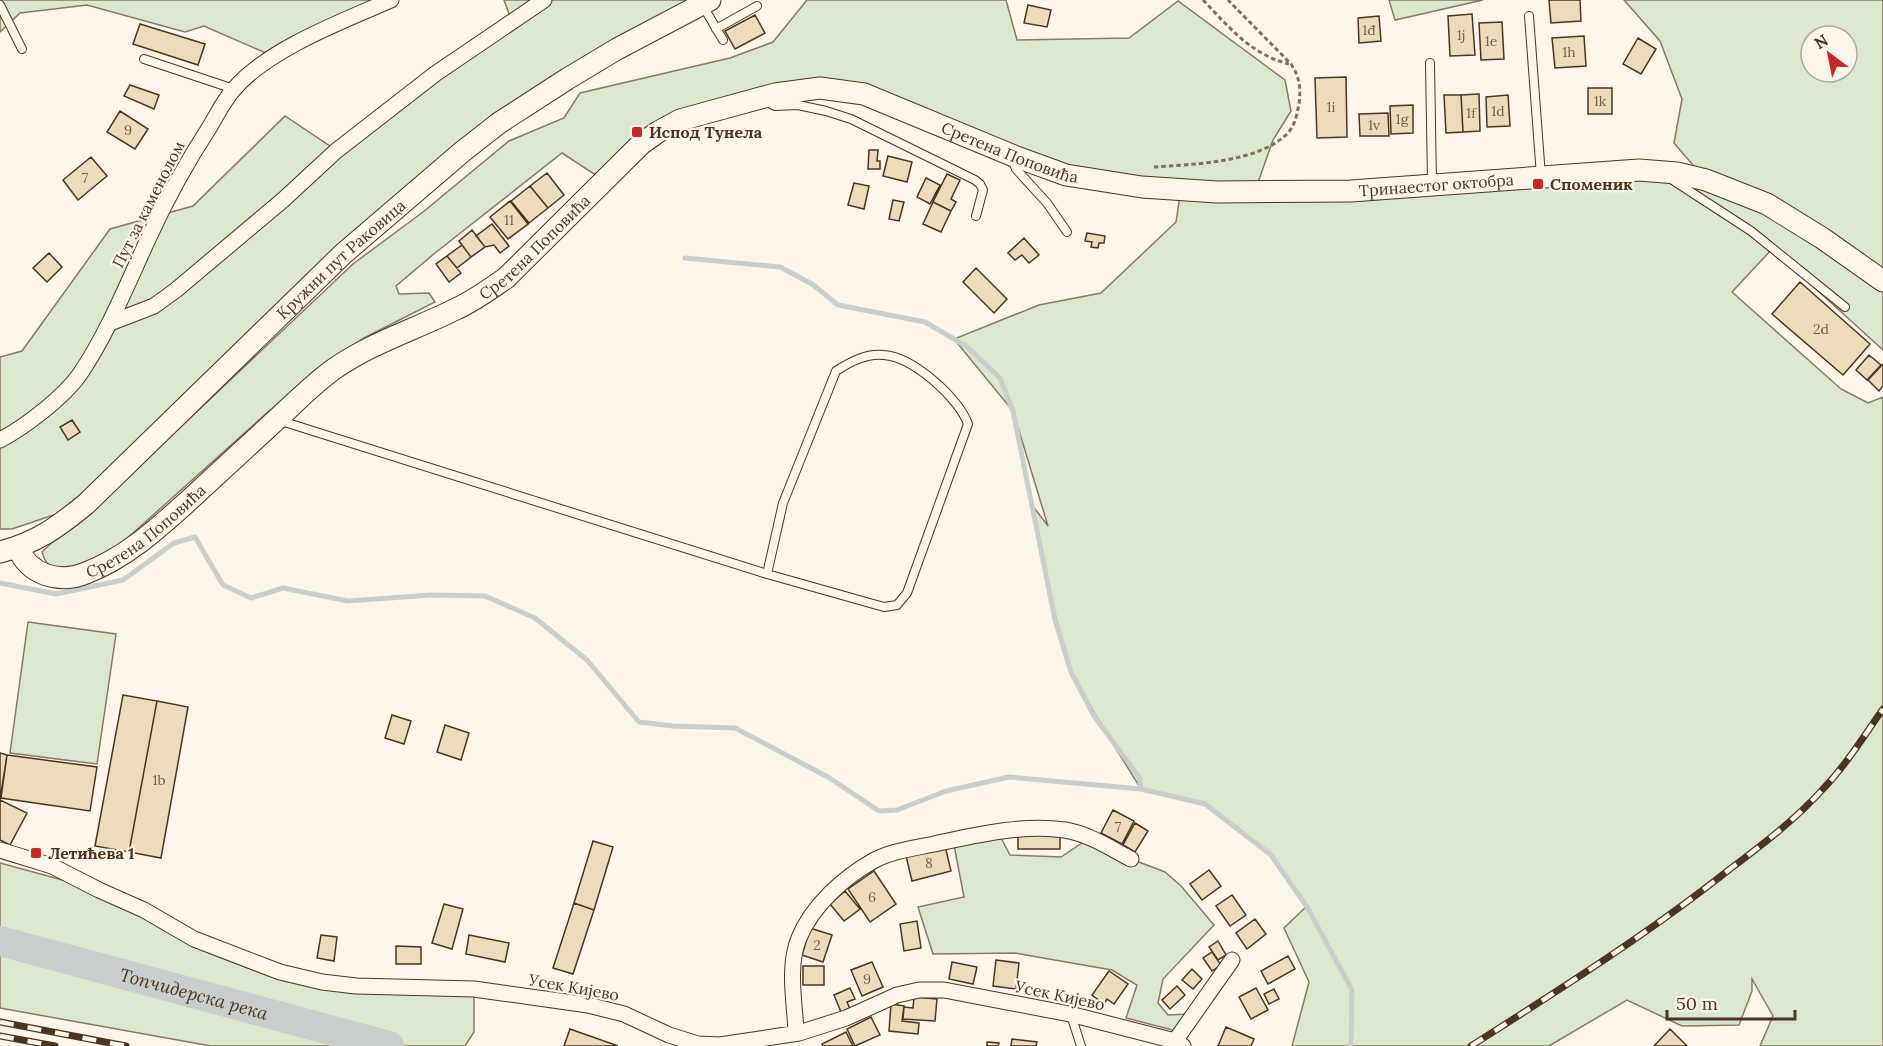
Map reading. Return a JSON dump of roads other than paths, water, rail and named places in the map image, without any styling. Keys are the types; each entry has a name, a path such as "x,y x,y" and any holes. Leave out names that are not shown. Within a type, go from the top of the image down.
{"street":[{"name":"Пут за каменолом","path":"0,440 46,408 79,376 110,323 184,166 234,89 270,58 332,26 392,0"},
{"path":"110,323 154,306 176,290 283,200 336,151 435,74 544,0"},
{"name":"Кружни пут Раковица","path":"9,550 41,538 86,504 343,254 423,184 499,123 617,49 706,2"},
{"name":"Сретена Поповића","path":"9,550 42,573 66,578 85,574 119,557 161,526 337,367 362,352 458,308 506,278 641,144 657,132 680,120 775,94 820,88 864,93 1014,156 1066,175 1106,182"},
{"name":"Тринаестог октобра","path":"1106,182 1217,192 1351,191 1639,170 1677,173 1706,180 1767,204 1822,238 1883,281"},
{"path":"796,1033 793,961 806,922 841,883 875,860 904,850 1022,828 1066,831 1091,837 1131,859"},
{"name":"Усек Кијево","path":"0,850 52,866 144,910 194,939 279,972 322,982 356,986 474,989 588,1005 624,1014 669,1035 698,1044 720,1045 796,1033 846,1018 897,995 919,990 944,990 1070,1014 1179,1043"},
{"path":"1179,1043 1232,960"}],"lane":[{"path":"706,2 716,29 723,40"},
{"path":"0,5 22,49"},
{"path":"716,29 757,6"},
{"path":"1529,16 1541,176"},
{"path":"144,59 234,89"},
{"path":"1430,63 1432,185"},
{"path":"759,98 775,106 798,105 851,119 975,180 983,190 976,216"},
{"path":"1014,156 1013,162 1016,169 1047,203 1067,232"},
{"path":"1659,171 1751,231 1845,307"},
{"path":"277,419 768,574 884,607 897,605 907,594 969,424 964,412 929,377 902,358 882,354 852,360 836,371 783,504 768,574"},
{"path":"1070,1014 1081,1046"}],"waterway":[{"path":"0,583 56,594 123,580 174,543 195,537 223,585 251,598 283,588 348,601 431,595 485,596 535,618 587,660 639,722 673,726 735,728 828,777 879,811 897,810 946,791 1009,777 1141,789 1139,777 1094,716 1071,672 1055,620 1013,411 1000,378 966,346 925,322 838,305 812,284 780,267 685,258"},
{"path":"1141,789 1205,804 1271,855 1307,907 1352,990 1351,1046"},
{"name":"Топчидерска река","path":"0,941 389,1046"}],"railway":[{"path":"1471,1046 1635,939 1699,893 1778,831 1831,780 1883,709"},
{"path":"0,1022 126,1046"},
{"path":"0,1036 55,1046"}],"place":[{"name":"Испод Тунела","path":"637,132"},
{"name":"Споменик","path":"1538,184"},
{"name":"Летићева 1","path":"36,853"}]}
